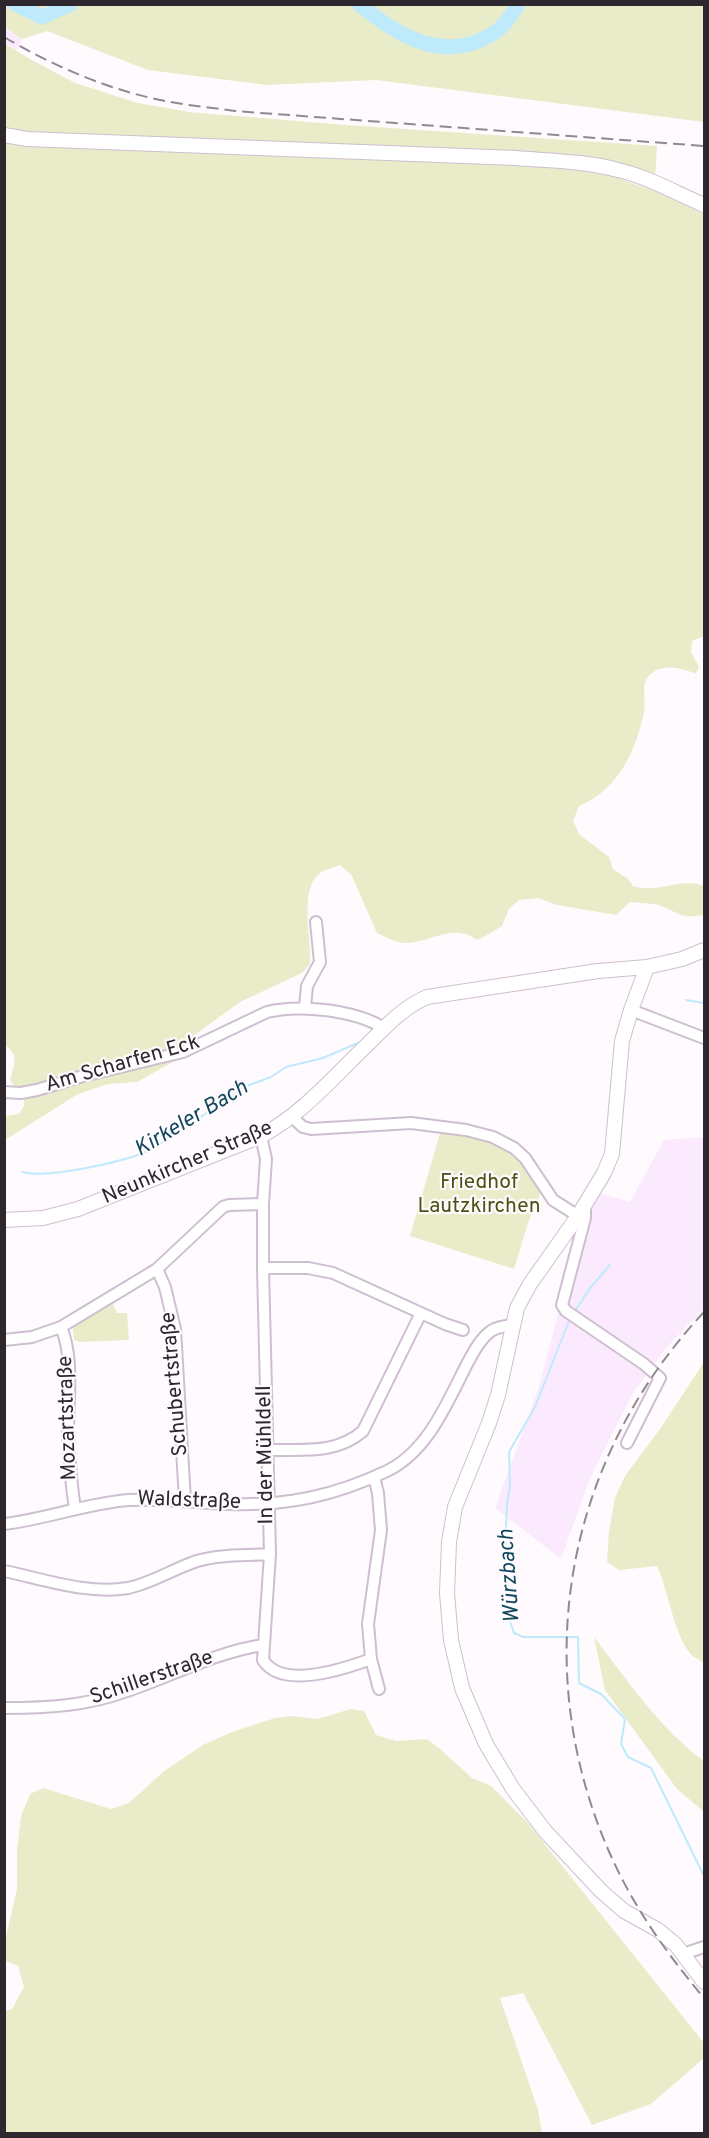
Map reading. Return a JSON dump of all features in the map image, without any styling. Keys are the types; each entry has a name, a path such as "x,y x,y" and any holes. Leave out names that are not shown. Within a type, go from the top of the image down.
{"main road":[{"path":"4,135 27,139 570,162 619,170 643,178 705,206"},
{"name":"Neunkircher Straße","path":"4,1221 43,1218 78,1209 261,1136 305,1107 384,1028 407,1008 427,997 598,971 647,967 682,959 705,950"},
{"path":"647,967 631,1010 620,1056 612,1154 604,1173 581,1211 522,1296 512,1325 498,1395 489,1423 463,1484 451,1525 447,1564 448,1618 454,1660 462,1688 486,1744 513,1790 564,1852 615,1904 658,1930 676,1945 705,1982"},
{"path":"628,969 631,984 631,1010"}],"street":[{"path":"305,1007 307,986 320,962 316,922"},
{"name":"Am Scharfen Eck","path":"6,1092 37,1090 196,1047 267,1012 305,1007 369,1020 384,1028"},
{"path":"631,1010 705,1038"},
{"path":"292,1117 303,1127 311,1130 411,1123 493,1137 514,1148 525,1158 553,1200 581,1211 585,1218 562,1305 572,1315 644,1364 660,1378 627,1443"},
{"name":"In der Mühldell","path":"261,1136 266,1160 263,1268 270,1554 263,1660 272,1670 278,1672 323,1674 371,1659"},
{"path":"4,1340 32,1337 61,1327 157,1269 223,1208 229,1205 263,1204"},
{"path":"263,1268 308,1268 333,1273 463,1330"},
{"name":"Schubertstraße","path":"157,1269 165,1287 175,1329 185,1501"},
{"path":"267,1450 333,1448 354,1439 363,1431 421,1313"},
{"name":"Waldstraße","path":"4,1524 38,1519 107,1502 131,1500 268,1504 311,1498 374,1477 401,1463 415,1451 440,1415 485,1336 501,1327 512,1325"},
{"name":"Mozartstraße","path":"61,1327 66,1340 68,1366 70,1460 75,1509"},
{"path":"374,1477 378,1493 381,1530 368,1624 371,1659 379,1689"},
{"path":"4,1571 85,1588 113,1589 145,1583 206,1559 270,1554"},
{"name":"Schillerstraße","path":"4,1708 53,1708 86,1702 125,1692 233,1651 263,1644"},
{"path":"683,1954 705,1947"}],"shaded area":[{"path":"4,27 22,39 16,50 5,43"},
{"path":"704,1137 704,1309 666,1348 633,1393 590,1478 561,1559 495,1508 539,1387 567,1279 578,1223 596,1192 630,1202 664,1140"}],"green space":[{"path":"5,4 704,5 704,122 376,80 267,85 148,70 47,31 22,39 5,27"},
{"path":"4,43 75,83 138,103 189,112 657,146 655,178 618,178 704,214 704,636 692,641 691,652 699,667 696,674 683,669 662,668 650,674 644,687 645,704 641,727 630,755 615,780 593,799 579,806 573,821 579,834 609,857 613,869 628,879 633,886 651,888 686,883 704,886 704,915 682,915 654,904 630,902 616,915 557,905 538,898 519,900 509,909 502,926 477,940 468,935 451,933 404,943 377,933 351,874 340,865 322,872 312,883 308,905 310,964 302,973 240,1002 178,1047 171,1063 137,1082 108,1084 78,1094 5,1140 5,1116 19,1114 24,1106 24,1098 10,1080 14,1056 4,1045"},
{"name":"Friedhof Lautzkirchen","path":"441,1130 489,1141 517,1155 542,1190 528,1223 514,1269 410,1236"},
{"path":"113,1304 117,1313 127,1313 129,1340 80,1342 74,1340 75,1325"},
{"path":"704,1362 704,1663 689,1652 679,1634 657,1566 619,1570 607,1562 615,1498 625,1476 660,1429"},
{"path":"594,1637 659,1719 704,1761 704,1812 677,1789 605,1690"},
{"path":"351,1709 364,1711 376,1735 396,1741 427,1739 472,1778 491,1786 527,1822 704,2043 704,2058 651,2104 592,2125 523,1993 500,1998 538,2110 542,2133 5,2133 5,2011 12,2009 24,1987 18,1966 6,1961 5,1941 17,1889 17,1850 21,1816 30,1794 43,1788 111,1809 129,1803 163,1772 203,1745 232,1732 275,1718 291,1716 317,1719"}],"waterway":[{"path":"15,4 42,17 71,4"},
{"path":"359,4 408,37 443,47 461,46 479,41 498,30 519,4"},
{"name":"Kirkeler Bach","path":"686,1000 704,1003"},
{"name":"Kirkeler Bach","path":"22,1172 34,1174 89,1168 143,1153 247,1086 271,1077 286,1067 323,1058 358,1043"},
{"name":"Würzbach","path":"575,1311 610,1265"},
{"name":"Würzbach","path":"569,1321 535,1407 509,1452 510,1485 505,1550 506,1610 514,1633 523,1637 578,1637 579,1683 601,1694 625,1719 621,1744 628,1757 651,1768 704,1876"}],"railway":[{"path":"4,37 64,68 106,85 149,98 187,105 235,111 704,146"},
{"path":"704,1312 655,1373 616,1438 589,1508 572,1580 567,1654 573,1728 590,1802 620,1875 638,1908 704,1998"}]}
